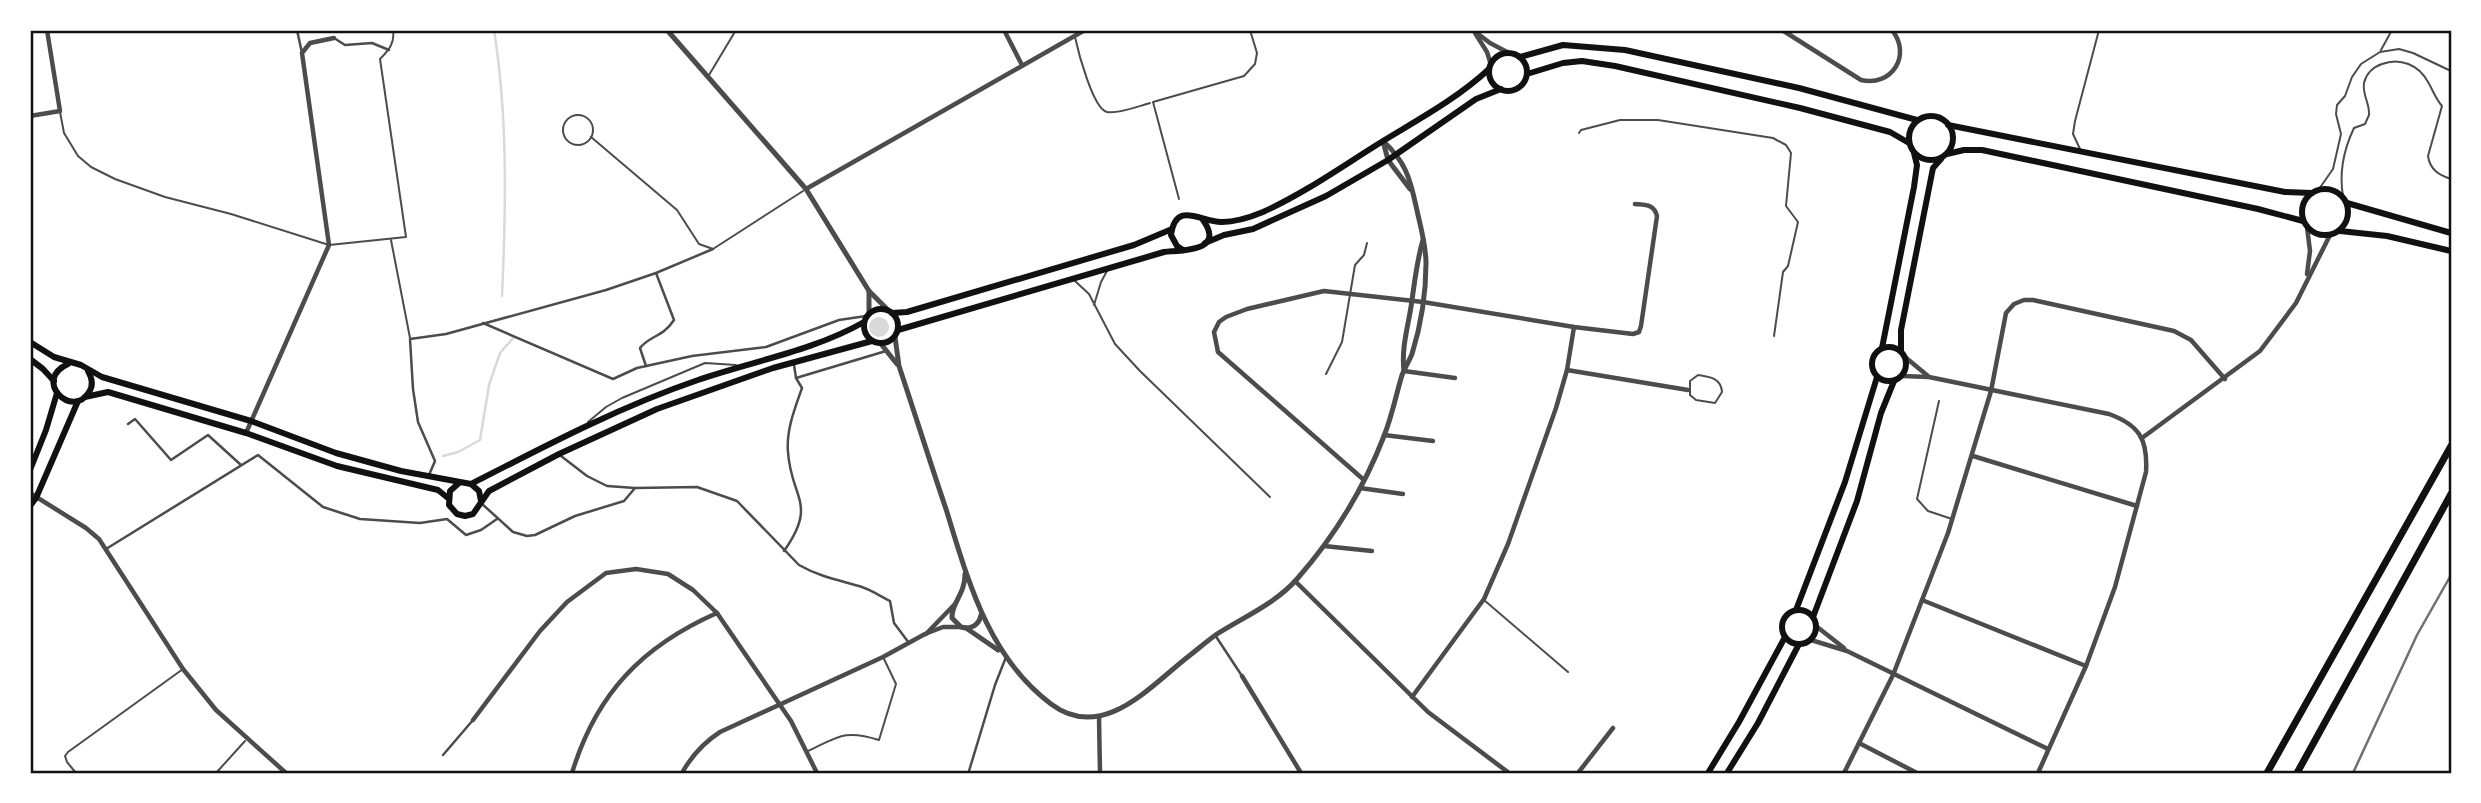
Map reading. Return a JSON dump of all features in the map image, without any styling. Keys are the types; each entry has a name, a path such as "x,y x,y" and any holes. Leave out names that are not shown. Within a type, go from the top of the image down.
{"highway":[{"path":"2267,773 2451,446"},
{"path":"2297,773 2451,494"}],"main road":[{"path":"1520,57 1563,45 1625,50 1799,88 1917,120"},
{"path":"1183,250 1174,242 1172,229 1176,220 1184,215 1224,223 1262,212 1322,179 1478,80 1497,57 1510,53 1520,57 1526,65 1527,74 1519,88 1510,91 1501,89 1492,81 1490,67"},
{"path":"1527,74 1563,63 1582,61 1615,66 1800,108 1890,132 1909,143 1917,165 1882,348"},
{"path":"866,317 865,333 872,341 881,344 896,334 1072,279 1164,252 1196,250 1224,235 1253,229 1326,196 1388,160 1476,99 1501,89"},
{"path":"1909,143 1911,128 1917,120 1934,116 1948,125 2285,192 2330,189 2343,196 2347,203 2348,219 2340,231"},
{"path":"1813,617 1857,501 1881,413 1894,382 1902,376 1906,368 1901,330 1933,168 1952,142 1948,125"},
{"path":"1914,153 1924,160 1964,150 1982,150 2258,209 2305,224 2319,235 2340,231 2387,236 2451,251"},
{"path":"2305,224 2303,204 2316,191"},
{"path":"2347,203 2451,233"},
{"path":"1202,218 1208,228 1205,243"},
{"path":"30,342 54,357 78,364 103,377 251,421 335,453 428,477 471,484 623,409 696,380 832,337 879,308 907,312 1134,245 1172,229"},
{"path":"890,311 897,320 896,334"},
{"path":"459,483 451,489 448,498 451,509 463,516 473,514 489,491 559,454 657,410 773,368 872,341"},
{"path":"1894,382 1877,377 1871,362 1875,353 1882,348 1892,347 1903,354"},
{"path":"30,359 54,381 57,393 30,470"},
{"path":"54,381 60,369 70,363"},
{"path":"30,506 92,383 87,369"},
{"path":"1796,610 1845,482 1877,377"},
{"path":"57,393 66,400 107,392 246,433 337,466 438,490 448,498"},
{"path":"471,484 479,491 481,502"},
{"path":"1727,773 1758,723 1798,646 1811,640 1815,634 1813,617 1805,611 1796,610 1783,620 1782,630 1785,637 1798,646"},
{"path":"1708,773 1785,637"}],"street":[{"path":"30,116 60,111 47,30"},
{"path":"246,433 329,245 297,30"},
{"path":"667,30 806,189 869,291 890,311"},
{"path":"1004,30 1022,65"},
{"path":"806,189 1085,30"},
{"path":"1473,30 1510,53"},
{"path":"1473,30 1487,52 1490,67"},
{"path":"1782,30 1861,79 1872,82 1885,77 1901,56 1894,30"},
{"path":"302,53 310,43 334,38 345,45 372,43 389,50"},
{"path":"979,605 966,598 955,604 952,618 963,628 986,640 1006,657 1035,691 1064,713 1085,718 1099,717 1130,703 1215,635 1295,582 1344,517 1364,480 1384,435 1411,356 1423,302 1426,261 1424,237 1404,163 1383,141"},
{"path":"1383,141 1388,160 1413,193"},
{"path":"1364,480 1218,352 1214,332 1219,322 1247,309 1324,291 1423,302 1633,334 1639,331 1657,216 1656,210 1651,206 1635,204"},
{"path":"2305,224 2310,251 2306,282"},
{"path":"2143,438 2225,379 2273,337 2295,303 2330,235"},
{"path":"1404,371 1402,355 1416,263 1424,237"},
{"path":"428,477 435,461 418,422 410,339 446,334 606,290 713,249"},
{"path":"646,367 640,348 643,343 667,330 674,320 656,273"},
{"path":"483,323 613,379 646,367 692,356 766,347 839,320 866,317 869,291"},
{"path":"1844,773 1893,675 1953,520 1992,391 2006,313 2014,304 2024,300 2046,302 2174,331 2191,340 2225,379"},
{"path":"1412,697 1483,599 1527,492 1567,370 1574,327"},
{"path":"896,334 899,366 965,571 981,613 1006,657"},
{"path":"881,344 899,366"},
{"path":"796,378 887,351"},
{"path":"1903,354 1929,377"},
{"path":"784,551 799,531 802,511 788,454 788,436 802,388 796,378 794,363"},
{"path":"1567,370 1688,390"},
{"path":"1404,371 1455,378"},
{"path":"1902,376 1929,377 2109,414 2127,421 2143,438 2147,464 2115,587 2087,666 2038,773"},
{"path":"128,424 135,419 171,460 208,435 241,466"},
{"path":"1384,435 1433,441"},
{"path":"559,454 587,476 607,486 697,487 737,501 784,551 807,570 862,587 890,601 894,623 909,643"},
{"path":"106,549 258,455 323,507 360,519 420,523 447,519 466,535 481,530 497,519"},
{"path":"1973,456 2137,506"},
{"path":"481,502 497,519 519,535 534,534 575,516 624,500 635,488"},
{"path":"1360,488 1403,494"},
{"path":"33,496 86,528 106,549 183,669 216,710 246,740 286,773"},
{"path":"1323,546 1372,551"},
{"path":"443,755 540,631 567,602 606,573 636,569 668,574 693,590 717,613 780,704 817,773"},
{"path":"925,634 955,604 963,592 965,571"},
{"path":"1295,582 1412,697 1509,773"},
{"path":"1922,600 2087,666"},
{"path":"572,773 590,725 609,694 636,664 668,638 717,613"},
{"path":"682,773 689,760 705,742 720,732 883,657 925,634 950,626 963,628 978,622 981,613"},
{"path":"1816,626 1847,651"},
{"path":"1215,635 1301,773"},
{"path":"1811,640 1847,651 2048,749"},
{"path":"969,771 1006,657"},
{"path":"1099,717 1100,773"},
{"path":"1578,773 1613,728"},
{"path":"1859,743 1917,773"}],"lane":[{"path":"60,111 69,144 91,167 165,197 231,214 329,245 406,237 380,59 395,39 393,30"},
{"path":"708,76 736,30"},
{"path":"1074,36 1100,107 1107,112 1244,76 1255,64 1257,53 1250,30"},
{"path":"2084,151 2078,147 2074,134 2099,30"},
{"path":"2379,52 2392,30"},
{"path":"2316,191 2333,169 2341,134 2336,107 2345,96 2356,70 2368,58 2390,49 2404,50 2451,71"},
{"path":"2343,196 2342,170 2346,146 2354,128 2363,125 2369,116 2364,82 2377,66 2392,61 2409,64 2417,69 2429,82 2442,106 2428,156 2435,172 2451,179"},
{"path":"1153,102 1179,199"},
{"path":"578,115 587,118 592,127 591,137 584,144 571,144 564,137 565,123 578,115"},
{"path":"1580,133 1581,130 1620,120 1658,120 1773,138 1786,145 1791,153 1786,206 1798,222 1788,266 1783,272 1774,336"},
{"path":"591,137 677,210 699,244 713,249 806,189"},
{"path":"391,240 410,339"},
{"path":"1326,374 1342,342 1355,265 1364,255 1367,243"},
{"path":"1094,306 1098,289 1108,270"},
{"path":"1072,279 1089,294 1115,344 1270,496"},
{"path":"579,430 606,407 622,398 705,363 744,365"},
{"path":"1698,375 1717,380 1722,392 1718,400 1711,404 1693,399 1688,390 1690,381 1698,375"},
{"path":"1939,401 1917,499 1928,511 1953,520"},
{"path":"1483,599 1568,672"},
{"path":"807,752 848,733 879,740 896,684 883,657"},
{"path":"76,773 67,762 65,756 68,752 183,669"},
{"path":"216,773 246,740"}],"shaded area":[{"path":"879,317 886,320 889,327 886,334 879,337 872,334 869,327 872,320"}],"waterway":[{"path":"494,30 502,96 505,163 502,296"},
{"path":"443,456 458,452 480,440 489,385 500,353 514,337"}],"railway":[{"path":"2353,773 2417,635 2451,575"}]}
